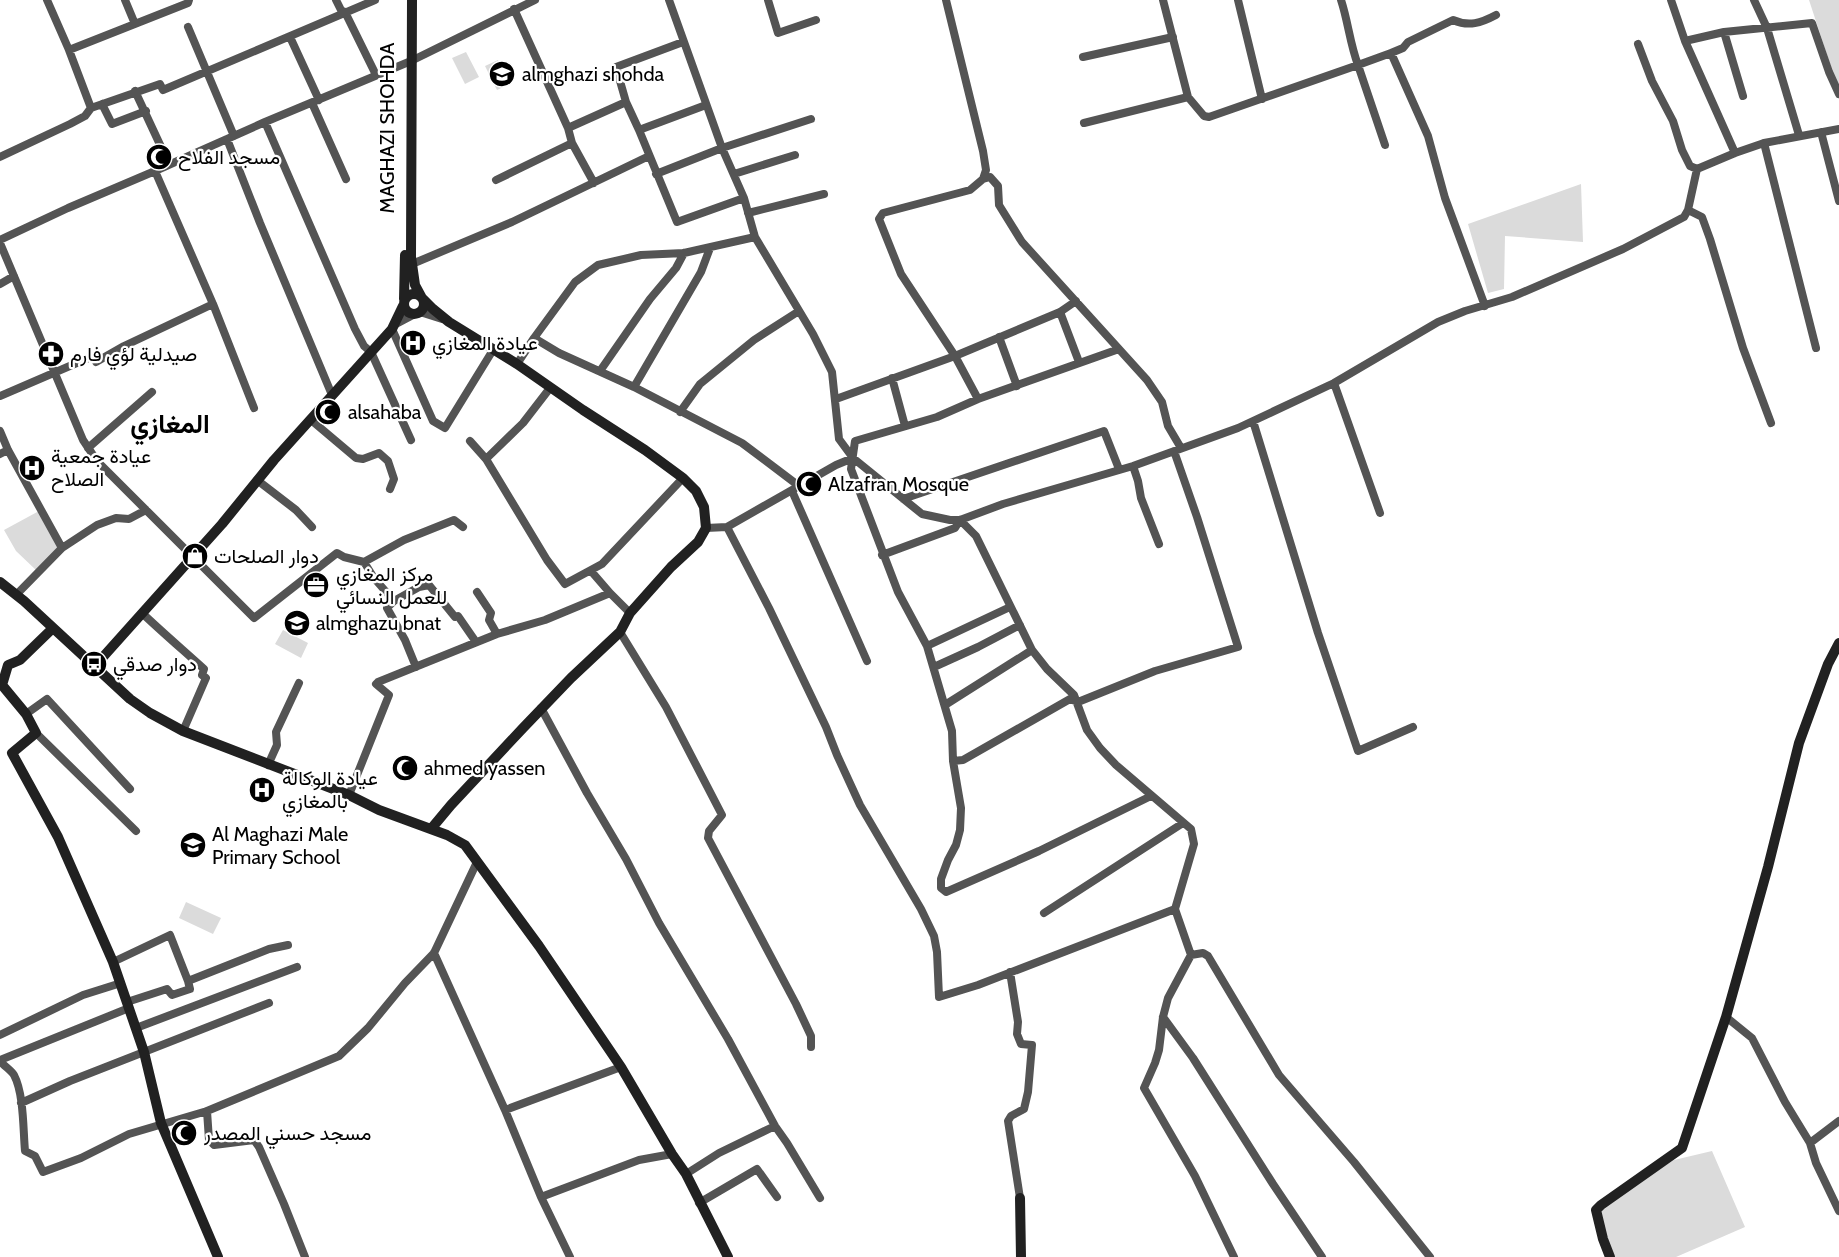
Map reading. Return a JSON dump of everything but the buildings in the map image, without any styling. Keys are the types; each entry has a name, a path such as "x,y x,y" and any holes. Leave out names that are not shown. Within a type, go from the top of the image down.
{"street":[{"path":"48,0 91,108"},
{"path":"125,0 135,24"},
{"path":"69,50 188,3 189,0"},
{"path":"336,0 341,10 345,12 376,75"},
{"path":"0,157 78,120 85,116 91,108 160,84 163,90 290,37 345,12 359,3 375,0"},
{"name":"MAGHAZI SHOHDA","path":"406,0 409,259"},
{"name":"MAGHAZI SHOHDA","path":"408,62 412,0"},
{"path":"463,527 453,520 404,540 364,562 337,553 254,618 97,461 88,448 0,241 68,208 408,62 535,0"},
{"path":"669,0 722,148 744,198 756,237 832,372 839,439 853,458 922,514 950,520 960,520 1004,504 1133,466 1254,421 1334,383 1438,322 1512,297 1623,249 1684,217 1688,210 1697,169"},
{"path":"768,0 778,33 816,20"},
{"path":"946,0 983,151 986,170 983,179"},
{"path":"1163,0 1188,97 1204,116 1209,117 1391,53 1403,48 1408,42 1453,21 1464,25 1481,23 1496,15"},
{"path":"1238,0 1262,99"},
{"path":"1341,0 1350,43 1384,145"},
{"path":"1671,0 1685,41 1735,153"},
{"path":"1754,0 1767,28 1799,135"},
{"path":"514,9 568,128 572,143 594,183"},
{"path":"1685,41 1724,32 1812,23 1839,94"},
{"path":"188,27 260,223 332,395"},
{"path":"1724,32 1743,96"},
{"path":"290,37 346,179"},
{"path":"1083,57 1173,37"},
{"path":"683,42 616,67 626,102 676,222 744,198"},
{"path":"1638,44 1652,81 1673,121 1682,150 1690,166 1697,169 1764,143 1839,129"},
{"path":"1391,53 1428,136 1445,198 1485,306"},
{"path":"135,91 169,164"},
{"path":"1084,123 1188,97"},
{"path":"568,128 626,102"},
{"path":"102,104 112,124 146,111"},
{"path":"639,130 706,105"},
{"path":"656,174 722,148 811,119"},
{"path":"265,122 355,329 364,346 371,352 411,440"},
{"path":"1821,132 1839,201"},
{"path":"496,180 572,143"},
{"path":"1764,143 1816,348"},
{"path":"734,174 795,154"},
{"path":"409,259 512,222 649,156"},
{"path":"155,171 213,304 254,408"},
{"path":"953,761 963,760 1070,699 1078,702 1155,670 1238,646 1161,402 1152,387 1119,349 1022,242 999,205 999,194 995,182 990,177 983,179 970,189 883,213 879,219 901,274 955,356 978,399"},
{"path":"748,213 824,194"},
{"path":"1688,210 1702,217 1743,348 1771,423"},
{"path":"517,364 575,282 598,265 641,255 684,253 756,237"},
{"path":"634,387 701,272 710,248"},
{"path":"600,371 676,268 684,253"},
{"path":"94,667 394,326 416,313 424,304 413,280 409,259"},
{"path":"409,259 405,311 449,322"},
{"path":"0,284 14,276"},
{"path":"431,829 542,708 620,632 630,613 671,567 698,542 706,528 704,507 696,491 683,478 517,364 449,322 422,298 412,294 404,302 394,326 433,421 445,428 493,350"},
{"path":"836,399 955,356 1060,312 1076,301"},
{"path":"0,396 93,356 96,362 124,346 213,304"},
{"path":"680,412 700,384 754,340 799,311"},
{"path":"1060,312 1079,362"},
{"path":"999,337 1017,386"},
{"path":"534,338 559,353 634,387 742,443 796,489 867,661"},
{"path":"1119,349 978,399 937,417 855,441 851,469 882,555 898,592 927,646 952,731 953,761 961,808 960,830 941,879 941,888 946,892 1039,851 1151,796"},
{"path":"892,378 905,426"},
{"path":"1334,383 1380,513"},
{"path":"486,459 523,423 550,388"},
{"path":"88,448 152,392"},
{"path":"310,420 356,458 363,459 379,453 388,461 394,479 390,489"},
{"path":"1254,421 1318,633 1358,751 1413,727"},
{"path":"0,431 62,548"},
{"path":"903,499 1104,431 1119,469"},
{"path":"471,441 486,459 542,551 565,584 602,564 683,478"},
{"path":"0,454 9,450"},
{"path":"706,528 726,527 836,465 853,458"},
{"path":"1133,466 1141,498 1159,544"},
{"path":"257,480 296,510 312,527"},
{"path":"16,595 62,548 97,525 116,518 129,519 146,510"},
{"path":"882,555 955,528 960,520"},
{"path":"960,520 976,536 1032,650 1078,702 1088,730 1100,748 1116,765 1191,829 1194,843 1175,909 1191,955 1168,998 1162,1017 1159,1050 1143,1088 1195,1176 1234,1257"},
{"path":"726,527 816,706 860,805 921,909 934,936 939,997 1175,909"},
{"path":"364,562 374,578 394,601"},
{"path":"591,571 630,613"},
{"path":"0,582 94,667 150,713 183,731 349,795 379,810 447,835 465,845 539,946 621,1066 686,1174 728,1257"},
{"path":"416,667 405,640 387,608 394,601 419,587 429,585 455,617 458,616 476,642"},
{"path":"477,592 491,613 489,620 497,633"},
{"path":"349,795 389,695 376,684 497,633 545,620 610,593"},
{"path":"927,646 1010,607"},
{"path":"142,613 204,669 202,675 206,678 183,731"},
{"path":"934,667 1020,626"},
{"path":"53,628 20,660 4,666 2,685 26,714 36,733 136,831"},
{"path":"620,632 666,707 722,815 709,831 708,838 796,1004 811,1036 811,1047"},
{"path":"1610,1257 1596,1210 1682,1148 1726,1017 1768,867 1799,743 1828,664 1839,642"},
{"path":"945,705 1032,650"},
{"path":"268,765 277,745 276,732 280,719 299,683"},
{"path":"26,714 47,699 130,789"},
{"path":"542,708 659,923 728,1039 775,1126 820,1198"},
{"path":"36,733 12,753 58,837 113,962 144,1052 161,1123 218,1257"},
{"path":"1044,913 1183,823"},
{"path":"113,962 170,935 190,989 172,995 167,989 0,1061 13,1073 18,1086 25,1151 35,1156 43,1172 81,1158 129,1134 207,1110 339,1056 368,1028 405,983 434,953 477,862"},
{"path":"188,981 269,949 288,945"},
{"path":"434,953 505,1110 541,1197 570,1257"},
{"path":"1191,955 1203,953 1208,956 1279,1075 1354,1162 1430,1257"},
{"path":"136,1028 297,967"},
{"path":"1010,972 1018,1022 1017,1034 1021,1044 1032,1046 1028,1092 1024,1109 1011,1116 1008,1121 1020,1198 1022,1257"},
{"path":"0,1035 83,995 121,983"},
{"path":"21,1102 269,1003"},
{"path":"1162,1017 1204,1074 1322,1257"},
{"path":"1726,1017 1752,1038 1785,1102 1810,1143 1816,1163 1839,1211"},
{"path":"505,1110 621,1066"},
{"path":"207,1110 209,1140 214,1145 254,1140 259,1147 305,1257"},
{"path":"1810,1143 1839,1121"},
{"path":"686,1174 719,1154 775,1126"},
{"path":"541,1197 639,1160 672,1154"},
{"path":"699,1203 757,1169 777,1197"}],"shaded area":[{"path":"1809,0 1839,0 1839,88 1834,76"},
{"path":"466,52 479,77 465,84 452,58"},
{"path":"498,60 510,84 497,90 485,66"},
{"path":"1581,184 1583,242 1505,236 1504,289 1488,293 1468,224"},
{"path":"39,511 61,548 37,571 16,551 4,530"},
{"path":"283,630 308,643 301,658 275,644"},
{"path":"186,902 221,918 213,934 179,918"},
{"path":"1712,1151 1745,1227 1676,1257 1610,1257 1597,1207 1674,1160"}],"place":[{"name":"almghazi shohda","path":"502,74"},
{"name":"مسجد الفلاح","path":"159,157"},
{"name":"عيادة المغازي","path":"413,343"},
{"name":"صيدلية لؤي فارم","path":"51,354"},
{"name":"alsahaba","path":"328,412"},
{"name":"عيادة جمعية الصلاح","path":"32,468"},
{"name":"Alzafran Mosque","path":"809,484"},
{"name":"دوار الصلحات","path":"195,556"},
{"name":"مركز المغازي للعمل النسائي","path":"316,585"},
{"name":"almghazu bnat","path":"297,623"},
{"name":"دوار صدقي","path":"94,664"},
{"name":"ahmed yassen","path":"405,768"},
{"name":"عيادة الوكالة بالمغازي","path":"262,790"},
{"name":"Al Maghazi Male Primary School","path":"193,845"},
{"name":"مسجد حسني المصدر","path":"184,1133"}],"district":[{"name":"المغازي","path":"170,424"}]}
